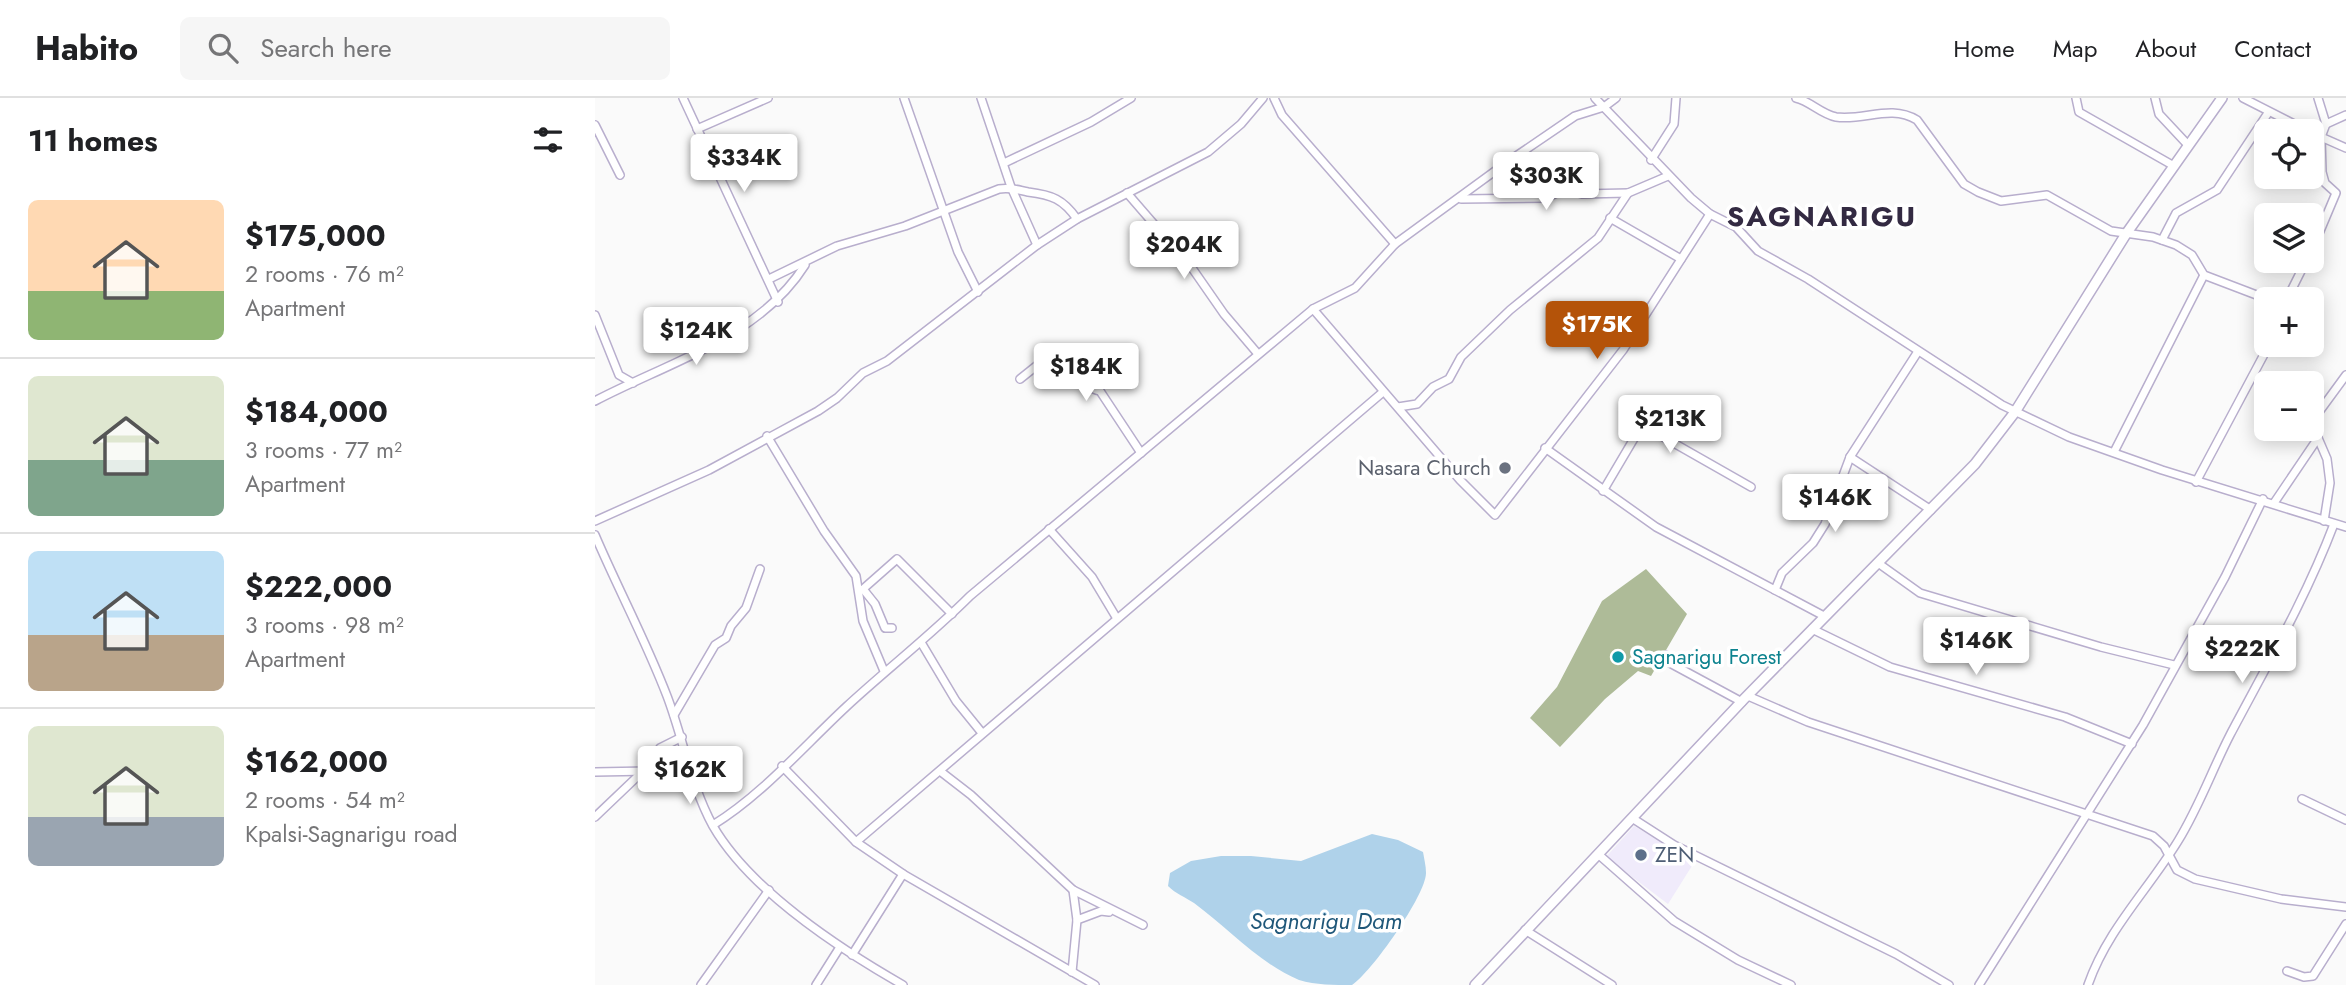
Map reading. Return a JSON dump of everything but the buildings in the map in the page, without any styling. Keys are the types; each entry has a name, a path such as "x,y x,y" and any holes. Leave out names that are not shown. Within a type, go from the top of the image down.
{"street":[{"path":"683,98 778,302"},
{"path":"697,129 768,98"},
{"path":"904,98 965,270 978,292"},
{"path":"981,98 1011,187 1037,245"},
{"path":"1004,163 1091,122 1131,98"},
{"path":"595,521 709,470 837,398 863,373 887,361 1037,245 1077,219 1219,144 1263,98"},
{"path":"1273,98 1282,115 1395,244"},
{"path":"1595,98 1668,176 1710,214 1737,227 1758,251 1808,279 1917,353 2015,412 2069,437 2196,482 2263,499 2346,527"},
{"path":"713,825 782,766 884,671 922,644 952,614 1049,529 1313,309 1355,288 1395,244 1574,116 1604,107 1616,98"},
{"path":"1651,160 1674,124 1676,98"},
{"path":"1800,98 1838,117 1895,111 1907,114 1917,120 1964,184 1978,192 2001,201 2045,194 2111,231 2162,240 2192,255 2204,275 2254,294"},
{"path":"2076,98 2079,112 2174,166"},
{"path":"2155,98 2159,114 2188,145"},
{"path":"2243,98 2281,119"},
{"path":"2318,98 2326,124 2324,129"},
{"path":"1475,985 1811,629 1975,464 2015,412 2126,234 2220,99"},
{"path":"2162,240 2176,213 2204,201 2217,190 2268,113"},
{"path":"2326,124 2346,116"},
{"path":"595,125 620,175"},
{"path":"2324,138 2346,148"},
{"path":"1460,199 1546,198 1565,189 1583,194 1628,193 1668,176"},
{"path":"2324,179 2336,193 2324,222"},
{"path":"769,279 837,246 896,229 999,189 1011,187 1040,191 1065,201 1077,219"},
{"path":"1127,193 1192,268 1224,314 1258,354"},
{"path":"1398,407 1417,404 1433,387 1448,379 1461,357 1510,310 1598,238 1628,193"},
{"path":"1313,309 1473,494 1495,514 1623,350 1710,214"},
{"path":"1610,218 1681,258"},
{"path":"595,401 723,337 778,302 807,262"},
{"path":"2114,452 2204,275"},
{"path":"595,315 619,375 617,390"},
{"path":"1775,590 1782,573 1813,543 1825,524 1850,457 1917,353"},
{"path":"2196,482 2263,357"},
{"path":"1020,379 1045,359 1059,362 1090,389 1100,391 1141,453"},
{"path":"619,375 633,383"},
{"path":"2324,405 2346,375"},
{"path":"856,842 1116,617 1383,392"},
{"path":"1603,491 1642,425 1751,487"},
{"path":"767,436 824,531 856,576 863,621 884,671"},
{"path":"2274,503 2316,441"},
{"path":"2319,441 2330,482 2324,521"},
{"path":"1545,448 1656,527 1824,617"},
{"path":"1850,457 1931,509"},
{"path":"1979,985 2132,744 2225,577 2263,499"},
{"path":"2088,985 2103,949 2169,856 2287,629 2334,524"},
{"path":"1049,529 1092,577 1116,617"},
{"path":"595,535 656,668 713,825 736,856 769,890 840,947 903,985"},
{"path":"892,628 885,628 875,604 863,589 897,559 952,614"},
{"path":"1878,563 1920,593 2101,647 2174,665"},
{"path":"674,715 715,645 726,638 731,626 746,608 760,569"},
{"path":"1811,629 1890,667 2065,717 2132,744"},
{"path":"922,644 956,701 982,733"},
{"path":"1666,655 1667,661 1745,699 2153,835 2177,870 2196,879 2281,899 2346,907"},
{"path":"595,817 642,771 660,748 682,737"},
{"path":"782,766 856,842 903,874 1095,985"},
{"path":"595,772 642,771 693,776"},
{"path":"940,771 971,795 1073,890 1143,925"},
{"path":"2302,799 2346,820"},
{"path":"1632,818 1674,845 1896,954 1949,985"},
{"path":"1598,853 1674,921 1738,960 1791,985"},
{"path":"852,954 903,874"},
{"path":"701,985 769,890"},
{"path":"1072,972 1077,920 1073,890"},
{"path":"1077,920 1101,911 1117,912"},
{"path":"2287,971 2304,977 2313,976 2346,924"},
{"path":"1525,930 1612,985"},
{"path":"816,985 840,947"}],"shaded area":[{"path":"1634,826 1695,861 1668,904 1606,857"}],"green space":[{"name":"Sagnarigu Forest","path":"1646,569 1687,614 1651,676 1638,671 1605,699 1560,747 1530,718 1557,687 1602,601"}],"water":[{"name":"Sagnarigu Dam","path":"1372,834 1398,840 1423,852 1426,873 1424,884 1408,915 1372,966 1352,985 1312,983 1285,973 1168,886 1170,873 1191,861 1221,856 1251,856 1301,861"}],"place":[{"name":"Nasara Church","path":"1505,468"},
{"name":"Sagnarigu Forest","path":"1618,657"},
{"name":"ZEN","path":"1641,855"}],"district":[{"name":"SAGNARIGU","path":"1822,216"}]}
